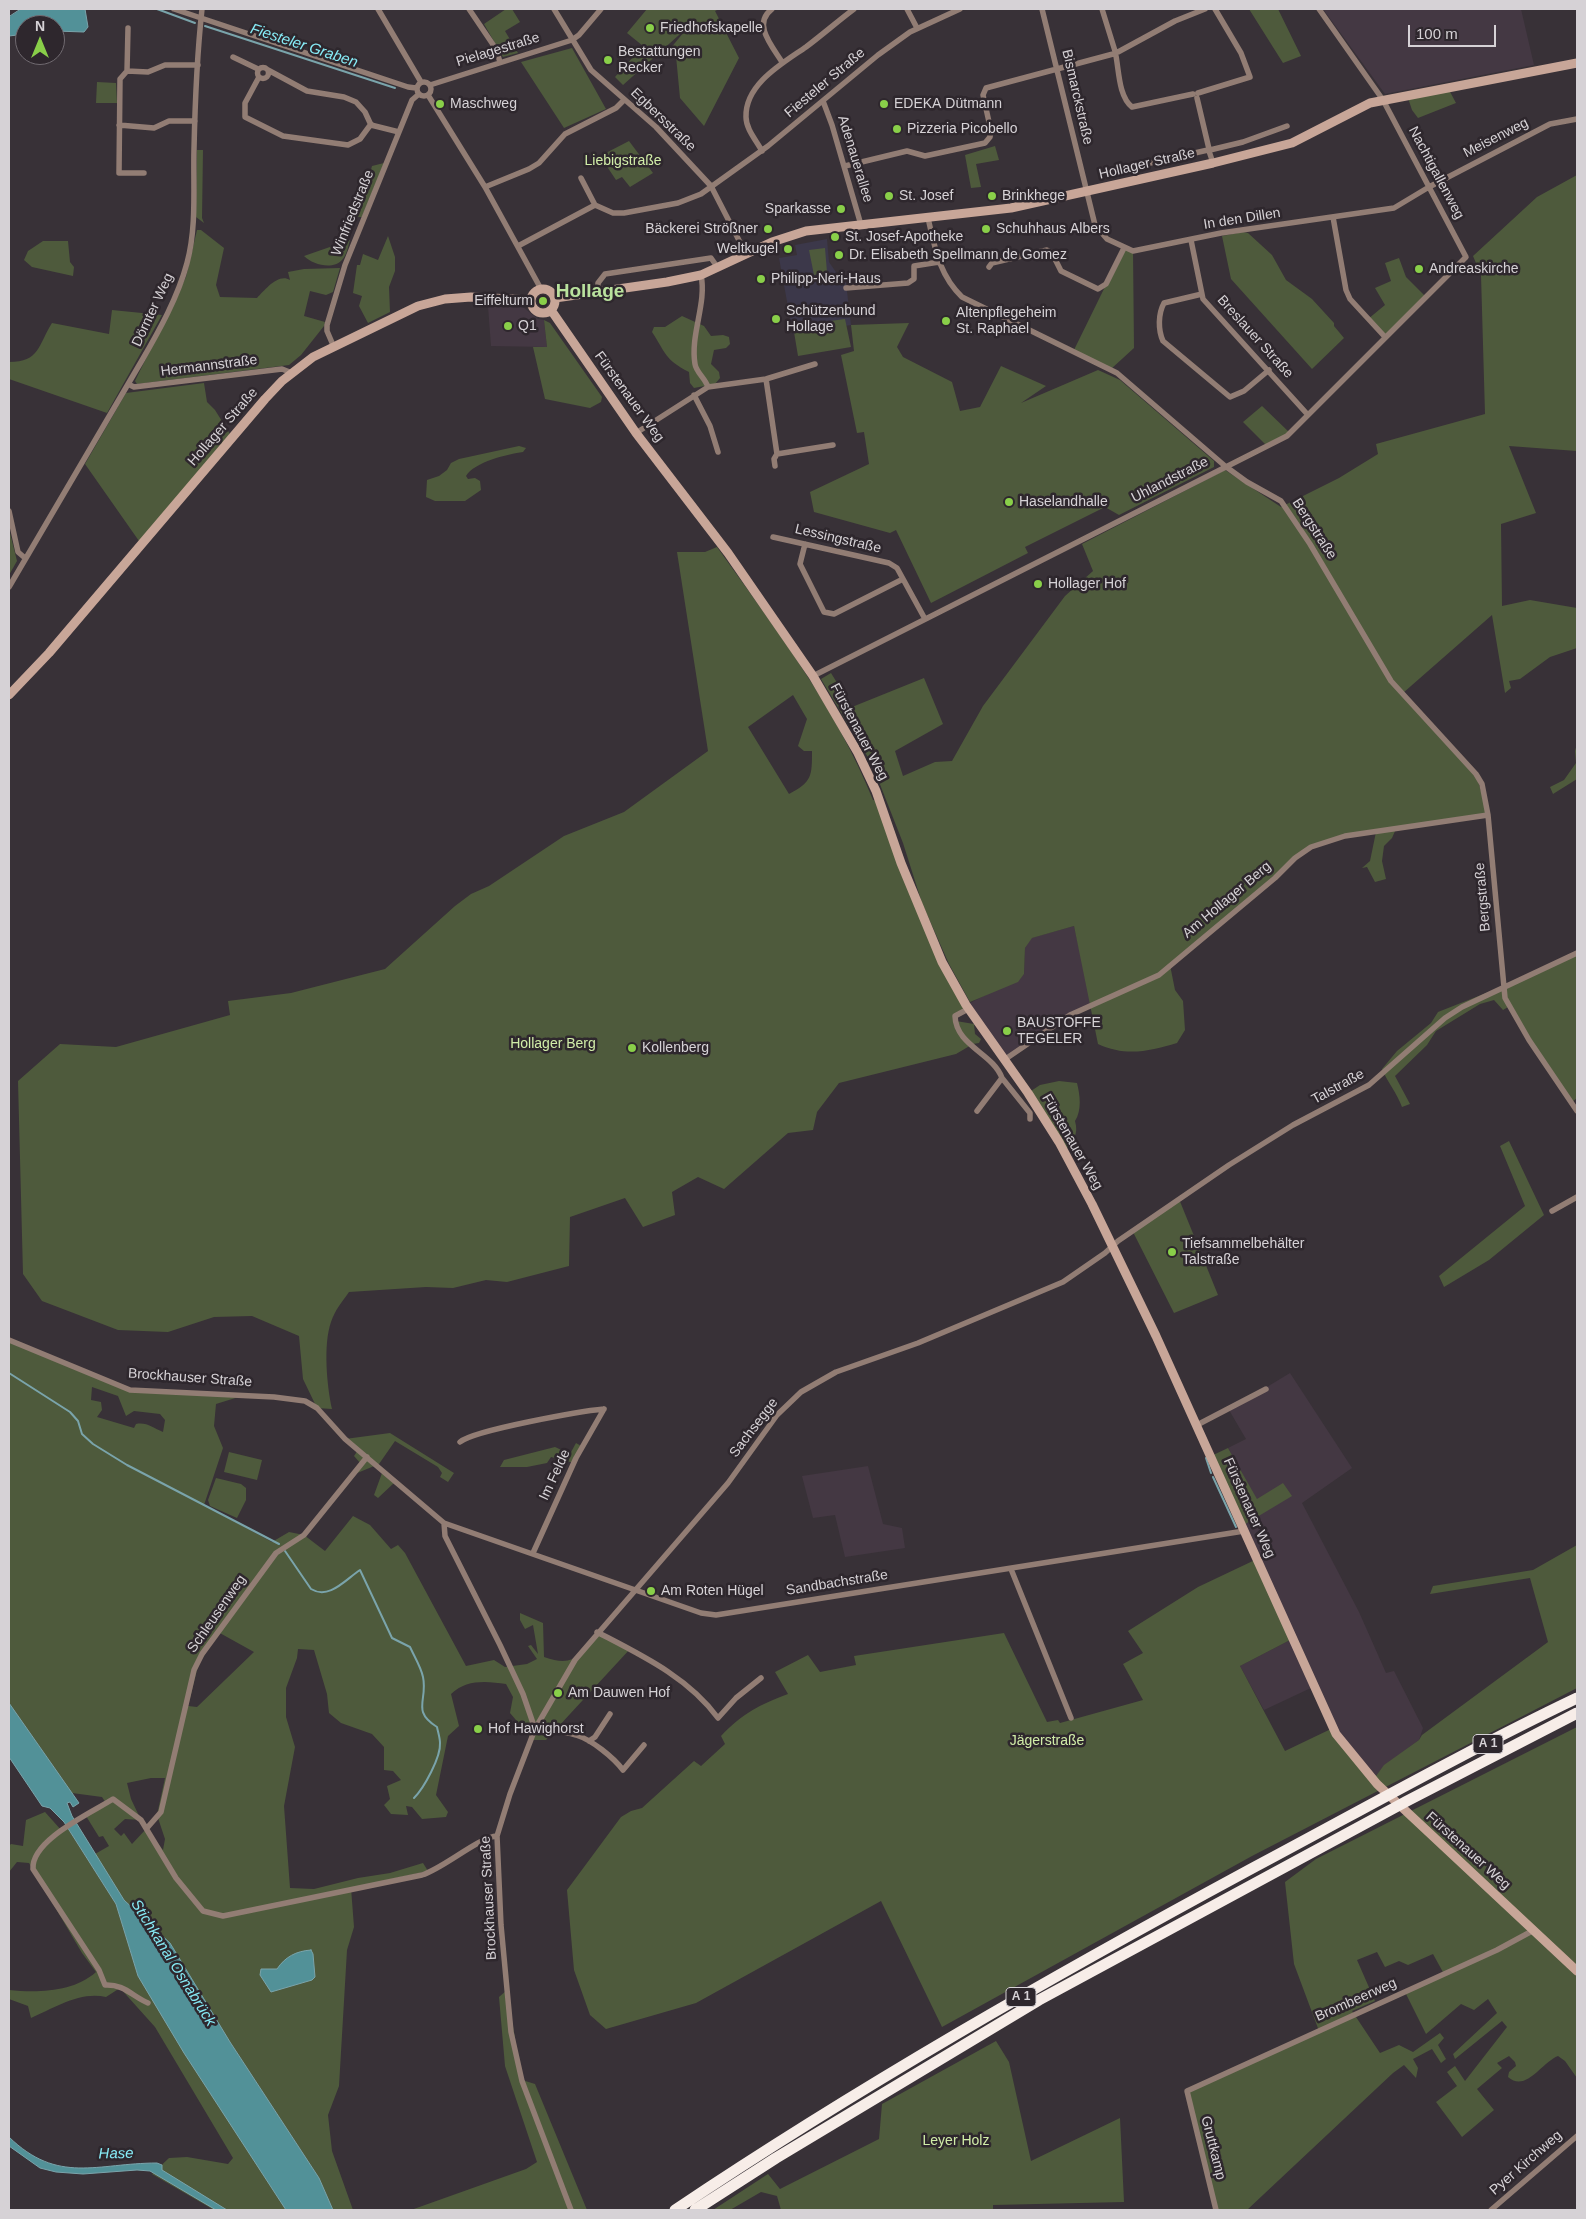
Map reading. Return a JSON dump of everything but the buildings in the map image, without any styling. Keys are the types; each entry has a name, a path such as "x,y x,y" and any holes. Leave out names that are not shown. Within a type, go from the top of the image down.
{"highway":[{"name":"A 1","path":"675,2210 857,2093 1112,1944 1379,1801 1577,1698"},
{"name":"A 1","path":"696,2210 776,2158 1039,2000 1407,1801 1577,1713"}],"street":[{"path":"174,9 418,91 422,96 431,91 430,85 427,82 421,82"},
{"name":"Dörnter Weg","path":"9,587 157,334 188,262 193,218 195,122 202,9"},
{"path":"378,9 421,82 418,91"},
{"path":"469,9 498,53 500,62"},
{"name":"Egbersstraße","path":"554,9 591,70 656,127 711,186 746,254"},
{"path":"572,40 579,36 601,9"},
{"path":"772,9 764,18 763,28 782,62"},
{"path":"762,151 747,126 748,105 760,83 782,62 806,47 854,9"},
{"path":"907,9 917,28"},
{"name":"Fiesteler Straße","path":"711,186 762,151 878,55 917,28 960,9"},
{"name":"Bismarckstraße","path":"1042,9 1086,192"},
{"path":"1102,9 1115,54 1122,90 1127,103 1132,107 1196,95 1250,77 1241,53 1214,9"},
{"path":"844,166 907,151 925,156 985,142 990,137 991,131 983,95 986,88 991,85 1058,70 1115,54 1175,20 1205,9"},
{"name":"Nachtigallenweg","path":"1319,9 1384,100 1466,257"},
{"path":"128,28 127,72 120,79 119,173 144,173"},
{"name":"Pielagestraße","path":"430,85 572,40"},
{"path":"233,57 258,69 264,67 307,91 344,97 356,102 365,112 371,124 399,132"},
{"name":"Hollager Straße","path":"555,298 701,275 783,238 806,231 1011,208 1212,164 1292,143 1352,110 1384,100 1577,63"},
{"path":"127,72 148,72 165,65 198,65"},
{"path":"258,69 259,77 245,103 245,117 283,136 348,145 360,140 371,124"},
{"path":"259,77 266,77 268,70"},
{"name":"Winfriedstraße","path":"333,345 327,331 341,276 412,100 418,91"},
{"path":"428,94 485,187 541,289"},
{"path":"1196,95 1212,164"},
{"path":"485,187 530,170 539,164 565,134 616,108 624,100"},
{"name":"Adenauerallee","path":"822,101 861,225"},
{"name":"Meisenweg","path":"1429,187 1550,124 1577,118"},
{"path":"119,125 154,128 169,121 195,122"},
{"path":"1110,172 1243,142 1287,126"},
{"path":"581,178 595,206 613,213 642,211 691,200 711,186"},
{"name":"In den Dillen","path":"1124,248 1142,250 1191,240 1394,208 1429,187"},
{"path":"989,267 992,262 1047,250 1052,253 1061,271 1098,289 1106,284 1124,248 1107,239 1095,225 1086,192"},
{"path":"518,246 595,206"},
{"path":"1333,217 1348,294 1385,337"},
{"name":"Bergstraße","path":"928,218 938,262 950,284 962,297 1117,373 1225,466 1247,482 1282,501 1310,544 1391,681 1476,774 1482,784 1488,815 1504,986 1509,1006 1577,1111"},
{"name":"Breslauer Straße","path":"1191,240 1203,299 1308,415"},
{"name":"Uhlandstraße","path":"813,676 1287,436 1466,257"},
{"path":"598,292 598,283 605,274 711,258 718,268"},
{"path":"846,288 908,283 914,279 914,266 938,262"},
{"path":"701,275 698,320 693,349 696,369 705,379 708,387"},
{"path":"541,289 548,290 555,298 551,310 544,313 537,312 532,306 531,300 534,293 541,289"},
{"path":"1202,294 1164,303 1161,308 1159,331 1163,341 1230,397 1244,391 1269,370"},
{"name":"Hollager Straße","path":"9,695 49,653 265,399 292,372 333,345 430,302 471,297 531,300"},
{"name":"Fürstenauer Weg","path":"551,310 636,433 728,553 813,676 858,753 876,791 901,863 933,941 968,1009 1059,1142 1112,1246 1196,1425 1336,1734 1366,1773 1417,1823 1577,1971"},
{"path":"636,433 708,387 766,378 815,364"},
{"name":"Hermannstraße","path":"128,384 134,387 282,369 292,372"},
{"path":"766,378 777,454 774,458 775,466"},
{"path":"694,395 710,426 718,452"},
{"path":"777,454 832,445"},
{"path":"9,511 18,552 25,558"},
{"name":"Lessingstraße","path":"773,537 889,563 897,568 925,620"},
{"path":"805,544 800,564 824,612 834,614 903,579"},
{"name":"Am Hollager Berg","path":"1004,1060 1070,1015 1160,975 1275,878 1295,858 1311,847 1350,835 1488,815"},
{"name":"Talstraße","path":"1112,1246 1269,1140 1369,1085 1445,1018 1504,986 1577,953"},
{"path":"968,1009 955,1016 957,1025 969,1046 986,1057 1030,1113 1030,1119"},
{"path":"976,1111 1002,1078"},
{"path":"1552,1211 1577,1197"},
{"name":"Sachsegge","path":"535,1730 575,1660 597,1632 728,1483 777,1415 805,1389 836,1372 918,1343 1055,1287 1112,1246"},
{"name":"Brockhauser Straße","path":"9,1340 130,1390 297,1399 317,1408 336,1430 367,1457"},
{"path":"1196,1425 1266,1389"},
{"name":"Im Felde","path":"460,1442 466,1437 474,1435 573,1413 604,1409 576,1458 533,1552"},
{"path":"367,1457 444,1523 445,1536 504,1653 535,1730"},
{"name":"Schleusenweg","path":"147,1828 161,1812 194,1670 202,1654 276,1553 304,1535 367,1457"},
{"name":"Sandbachstraße","path":"444,1523 533,1552 701,1613 716,1614 1244,1531"},
{"path":"1011,1569 1071,1718"},
{"path":"597,1632 665,1669 709,1705 718,1718 736,1698 761,1678"},
{"path":"589,1741 610,1714"},
{"path":"539,1723 556,1732 576,1735 589,1741 623,1770 644,1745"},
{"name":"Brockhauser Straße","path":"535,1730 510,1794 497,1836 501,1925 511,2032 522,2081 571,2210"},
{"path":"148,2003 139,1999 126,1988 116,1984 105,1985 99,1970 33,1869 32,1861 38,1850 62,1831 113,1799 141,1820 176,1878 203,1911 223,1916 422,1875 446,1865 488,1838 497,1836"},
{"path":"141,1820 152,1821"},
{"name":"Brombeerweg","path":"1187,2091 1497,1950 1534,1930"},
{"name":"Gruttkamp","path":"1187,2091 1216,2210"},
{"name":"Pyer Kirchweg","path":"1491,2210 1577,2136"}],"shaded area":[{"path":"1323,9 1521,9 1534,65 1385,94"},
{"path":"827,239 829,262 840,278 846,283 851,325 793,334 779,258 797,255 795,245"},
{"path":"488,306 523,307 538,319 544,320 547,347 491,346"},
{"path":"1074,926 1092,1004 1004,1060 966,1005 1018,981 1024,974 1025,948 1031,938"},
{"path":"1290,1373 1352,1468 1302,1503 1359,1612 1386,1673 1394,1671 1423,1728 1419,1740 1384,1766 1376,1776 1336,1734 1313,1687 1264,1710 1240,1666 1292,1639 1242,1526 1257,1500 1228,1448 1246,1439 1229,1410"},
{"path":"868,1466 883,1524 902,1528 905,1548 845,1557 835,1515 813,1518 802,1476"}],"green space":[{"path":"506,9 512,9 520,22 505,31 518,53 503,57 484,24"},
{"path":"647,9 719,9 715,11 739,58 704,126 680,98 676,56 670,49 688,27 623,85 615,77 643,46 627,33"},
{"path":"1249,9 1278,9 1301,56 1283,63"},
{"path":"572,48 606,109 564,128 521,62"},
{"path":"97,82 116,83 117,103 96,103"},
{"path":"1448,88 1456,103 1418,118 1412,110 1407,95"},
{"name":"Liebigstraße","path":"629,141 653,173 630,187 622,177 616,180 600,156"},
{"path":"995,146 999,160 976,164 981,187 971,188 965,155"},
{"path":"197,150 203,150 202,218 204,223 196,217"},
{"path":"384,163 362,217 358,217 372,166"},
{"path":"1577,175 1577,451 1509,446 1536,513 1501,524 1502,606 1530,600 1577,608 1577,648 1550,657 1520,679 1509,681 1511,688 1505,693 1492,615 1403,693 1476,774 1488,815 1396,829 1392,838 1384,846 1382,861 1386,879 1375,882 1367,867 1362,868 1370,861 1376,832 1345,836 1311,847 1170,965 1175,990 1183,1001 1185,1030 1177,1043 1148,1050 1128,1052 1098,1044 1074,926 1032,938 1025,948 1024,974 1018,982 970,1002 949,964 922,903 903,843 872,764 821,679 831,673 852,707 924,678 943,724 895,751 903,776 935,762 952,761 983,706 1065,596 1093,571 1082,544 1225,470 1281,507 1339,478 1378,454 1376,444 1485,414 1481,275 1473,256 1537,197"},
{"path":"197,230 201,230 224,248 216,285 220,297 257,298 276,281 285,278 290,280 288,272 304,269 340,268 333,292 326,295 310,291 304,316 325,322 324,326 301,355 289,365 137,384 135,381 186,277"},
{"path":"1243,232 1248,233 1272,255 1286,280 1312,299 1334,323 1334,326 1344,338 1312,369 1231,279 1222,236"},
{"path":"388,236 395,257 395,271 389,287 390,312 368,323 359,306 362,296 353,293 357,265 360,265 363,254 378,260"},
{"path":"350,240 344,258 334,265 318,264 304,256"},
{"path":"43,241 68,241 70,262 74,267 73,276 32,267 24,260 28,251"},
{"path":"825,248 827,272 814,275 809,250"},
{"path":"1124,248 1133,251 1134,348 1111,369 1073,352"},
{"path":"1399,258 1406,277 1425,296 1385,337 1368,319 1385,305 1375,288 1391,281 1385,263"},
{"path":"112,310 162,315 107,413 9,379 9,362 27,359 33,355 52,323 109,334"},
{"path":"682,316 704,326 711,336 723,335 729,337 730,344 726,348 714,350 711,364 719,372 720,378 715,384 694,388 690,383 689,372 670,359 652,332 654,327 665,327"},
{"path":"845,319 851,347 798,356 793,326"},
{"path":"544,320 550,323 602,397 601,402 590,408 545,399 533,347 547,347"},
{"path":"909,323 897,347 903,357 952,382 960,411 980,407 1001,366 1046,386 1021,403 1098,370 1120,380 1214,461 1214,467 1119,515 1105,507 1025,547 1028,553 931,603 896,530 890,533 814,512 810,492 869,464 864,432 857,433 841,355 854,351 851,325"},
{"path":"204,383 207,402 215,410 230,434 139,541 85,464 126,393"},
{"path":"1262,406 1290,433 1267,446 1243,422"},
{"path":"519,446 526,448 523,452 492,460 470,471 466,476 468,479 475,478 480,481 481,490 465,501 435,501 426,497 427,480 439,476 447,470 451,463 459,459"},
{"path":"9,529 17,561 9,575"},
{"name":"Hollager Berg","path":"717,547 782,638 841,732 873,800 879,801 901,863 968,1009 955,1016 956,1021 974,1024 975,1034 981,1039 979,1043 973,1044 956,1054 839,1083 817,1112 813,1130 788,1133 724,1189 698,1177 672,1192 675,1215 643,1227 625,1198 570,1217 569,1266 507,1282 486,1280 453,1288 426,1287 349,1292 331,1322 327,1342 327,1366 332,1409 317,1408 303,1379 299,1336 252,1316 214,1317 168,1332 118,1330 42,1301 23,1274 18,1081 60,1044 116,1047 230,1015 228,1001 291,993 385,969 471,894 489,886 564,836 624,812 708,751 677,552 705,552","holes":["793,695 807,719 798,746 804,751 812,751 811,772 806,782 789,794 748,727"]},
{"path":"1577,744 1577,779 1553,794 1550,787 1564,780 1576,763 1575,751"},
{"path":"1577,953 1577,1098 1572,1102 1508,1007 1503,1010 1494,1000 1480,1004 1436,1031 1427,1045 1395,1076 1410,1104 1402,1107 1382,1069 1397,1051 1431,1023 1438,1012 1504,986"},
{"path":"1059,1081 1077,1083 1080,1097 1079,1112 1075,1121 1076,1134 1064,1151 1028,1093 1040,1085"},
{"path":"1509,1141 1544,1215 1489,1260 1444,1287 1439,1276 1525,1206 1500,1146"},
{"path":"1179,1199 1218,1295 1174,1313 1133,1232"},
{"path":"9,1340 130,1390 245,1395 216,1404 214,1426 223,1448 204,1505 272,1542 289,1532 304,1535 325,1551 353,1516 370,1525 391,1549 398,1545 405,1553 466,1666 494,1660 505,1667 527,1664 537,1659 528,1646 531,1645 538,1654 533,1625 525,1629 520,1620 520,1613 543,1623 544,1657 554,1660 570,1660 580,1653 597,1632 630,1649 546,1740 533,1740 510,1713 513,1697 506,1684 477,1682 457,1689 451,1694 459,1726 448,1736 436,1795 448,1812 446,1817 422,1819 412,1807 406,1806 408,1815 391,1814 384,1805 390,1799 387,1786 401,1780 393,1771 384,1770 384,1747 372,1734 341,1723 329,1713 327,1694 314,1650 298,1649 297,1658 286,1688 286,1717 295,1747 284,1806 290,1888 314,1889 358,1878 390,1873 423,1863 428,1871 351,1888 354,1927 347,1950 339,2086 328,2115 332,2151 353,2210 333,2210 319,2178 230,2042 170,1943 124,1900 95,1854 109,1846 103,1836 99,1837 86,1816 106,1803 102,1797 72,1793 9,1703","holes":["92,1387 118,1396 126,1416 134,1411 160,1414 165,1420 163,1432 143,1424 136,1424 134,1428 97,1417 102,1410 101,1402 91,1400","218,1632 254,1652 197,1707 188,1706 198,1666","151,1778 165,1778 157,1815 165,1839 163,1850 147,1828 132,1844 124,1833 121,1836 114,1829 125,1819 141,1820 131,1799 127,1783"]},
{"path":"390,1433 454,1473 448,1482 440,1477 442,1473 438,1467 395,1441 379,1464 350,1476 361,1464 354,1456 358,1450 345,1439"},
{"path":"576,1443 583,1447 574,1463 551,1457 547,1463 527,1467 500,1467 504,1460 555,1447 570,1454"},
{"path":"1228,1448 1257,1499 1283,1483 1292,1496 1242,1526 1211,1456"},
{"path":"229,1452 262,1460 257,1480 224,1472"},
{"path":"382,1473 394,1483 378,1498 374,1495"},
{"path":"216,1478 241,1484 246,1488 246,1500 237,1518 210,1506 208,1500"},
{"name":"Jägerstraße","path":"1577,1545 1577,1688 1252,1856 942,2027 881,1901 696,2003 606,2029 590,2015 574,1970 567,1890 621,1817 631,1811 642,1808 694,1761 701,1766 725,1744 721,1736 744,1716 768,1702 788,1694 775,1672 808,1655 820,1672 856,1665 854,1656 1004,1633 1047,1722 1058,1720 1060,1723 1143,1700 1123,1664 1143,1653 1128,1631 1198,1587 1257,1559 1292,1639 1240,1666 1285,1751 1333,1728 1376,1776 1384,1765 1419,1740 1422,1735 1548,1642 1530,1578 1430,1594 1433,1586 1533,1570"},
{"path":"1577,1727 1577,2078 1565,2061 1558,2056 1528,2079 1515,2081 1508,2077 1509,2072 1516,2066 1509,2056 1497,2063 1502,2068 1477,2089 1494,2110 1462,2137 1436,2102 1457,2086 1447,2072 1455,2066 1465,2081 1507,2027 1502,2021 1455,2059 1453,2054 1497,2013 1488,1999 1474,2010 1461,2004 1426,2034 1405,1992 1444,1974 1433,1954 1408,1965 1399,1961 1385,1967 1377,1952 1357,1960 1375,2001 1352,2011 1380,2053 1399,2045 1413,2052 1440,2033 1444,2038 1438,2045 1446,2059 1441,2063 1432,2049 1413,2059 1418,2068 1416,2078 1404,2065 1393,2073 1247,2210 1216,2210 1188,2092 1319,2031 1294,1964 1285,1882 1316,1859"},
{"path":"45,1812 62,1831 67,1827 116,1904 138,1976 286,2210 214,2210 152,2174 169,2158 187,2157 228,2164 233,2158 155,2027 120,1988 106,1997 87,1996 77,1998 31,2018 28,2006 9,1999 9,1990 55,1990 77,1984 96,1972 82,1953 29,1863 17,1862 9,1872 9,1846 11,1844 23,1846 26,1820"},
{"path":"507,1990 522,2080 535,2084 587,2210 411,2210 526,2169 537,2162 505,2066 499,1997"},
{"name":"Leyer Holz","path":"996,2041 1009,2062 1031,2161 1120,2118 1124,2202 993,2205 993,2210 781,2210 777,2196 761,2192 730,2210 713,2210 768,2174 780,2189 879,2139 882,2104"}],"water":[{"path":"21,9 85,9 88,27 84,32 65,31 65,15 15,15 15,35 9,36 9,17"},
{"name":"Stichkanal Osnabrück","path":"9,1703 79,1803 73,1807 70,1802 67,1803 72,1816 124,1900 170,1943 230,2042 319,2178 333,2210 286,2210 184,2053 138,1976 116,1904 64,1822 50,1808 42,1806 9,1757"},
{"path":"311,1950 315,1977 312,1980 271,1992 260,1975 261,1969 277,1969 291,1955"},
{"path":"9,2137 27,2152 44,2161 62,2166 79,2168 157,2163 162,2165 162,2170 227,2210 216,2210 150,2171 137,2170 83,2174 56,2172 40,2168 9,2146"}],"waterway":[{"name":"Fiesteler Graben","path":"157,9 195,23"},
{"name":"Fiesteler Graben","path":"205,26 395,88"},
{"path":"9,1373 70,1412 78,1421 82,1434 93,1444 127,1465 279,1544"},
{"path":"1206,1458 1211,1473"},
{"path":"1213,1477 1236,1527"},
{"path":"285,1551 311,1589 318,1592 324,1592 337,1587 360,1570 392,1638 410,1647 423,1677 422,1710 429,1721 437,1727 440,1743 438,1756 431,1772 414,1798"}],"place":[{"name":"Friedhofskapelle","path":"650,28"},
{"name":"Bestattungen Recker","path":"608,60"},
{"name":"Maschweg","path":"440,104"},
{"name":"EDEKA Dütmann","path":"884,104"},
{"name":"Pizzeria Picobello","path":"897,129"},
{"name":"St. Josef","path":"889,196"},
{"name":"Brinkhege","path":"992,196"},
{"name":"Sparkasse","path":"841,209"},
{"name":"Bäckerei Strößner","path":"768,229"},
{"name":"Schuhhaus Albers","path":"986,229"},
{"name":"St. Josef-Apotheke","path":"835,237"},
{"name":"Weltkugel","path":"788,249"},
{"name":"Dr. Elisabeth Spellmann de Gomez","path":"839,255"},
{"name":"Andreaskirche","path":"1419,269"},
{"name":"Philipp-Neri-Haus","path":"761,279"},
{"name":"Eiffelturm","path":"543,301"},
{"name":"Schützenbund Hollage","path":"776,319"},
{"name":"Altenpflegeheim St. Raphael","path":"946,321"},
{"name":"Q1","path":"508,326"},
{"name":"Haselandhalle","path":"1009,502"},
{"name":"Hollager Hof","path":"1038,584"},
{"name":"BAUSTOFFE TEGELER","path":"1007,1031"},
{"name":"Kollenberg","path":"632,1048"},
{"name":"Tiefsammelbehälter Talstraße","path":"1172,1252"},
{"name":"Am Roten Hügel","path":"651,1591"},
{"name":"Am Dauwen Hof","path":"558,1693"},
{"name":"Hof Hawighorst","path":"478,1729"}],"district":[{"name":"Hollage","path":"590,292"}],"water label":[{"name":"Hase","path":"116,2154"}]}
